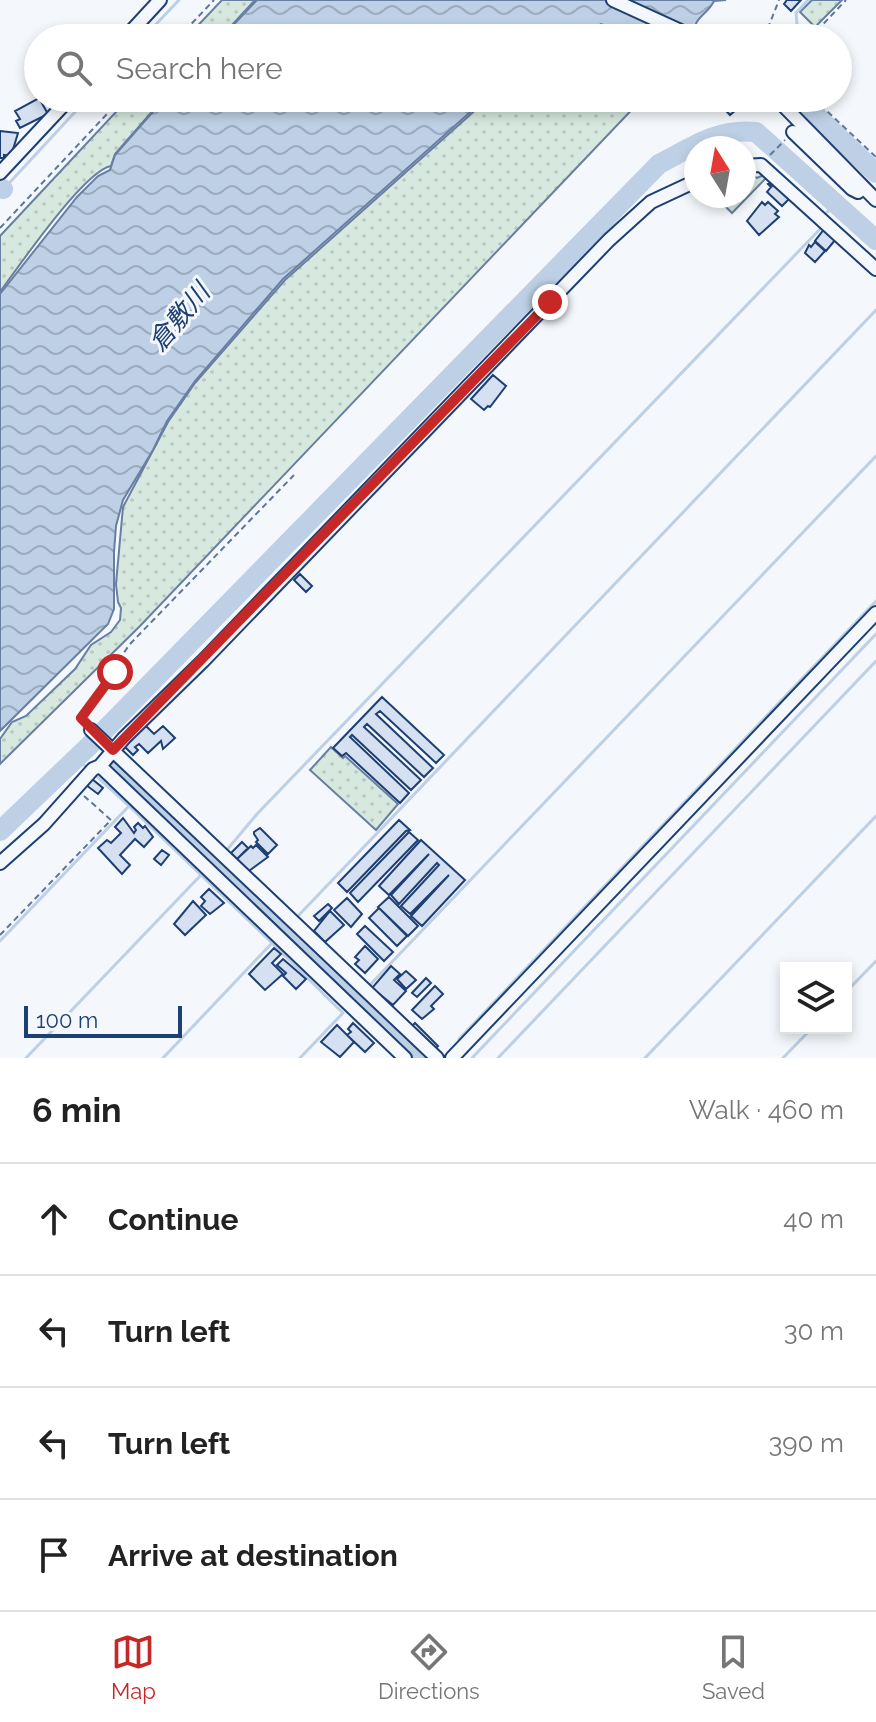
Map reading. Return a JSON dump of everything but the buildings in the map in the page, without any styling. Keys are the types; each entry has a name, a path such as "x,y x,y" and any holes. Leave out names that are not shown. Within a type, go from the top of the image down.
{"street":[{"path":"138,24 160,0"},
{"path":"613,0 665,24"},
{"path":"1,170 57,112"},
{"path":"790,112 876,200"},
{"path":"792,133 852,189 858,192 863,188"},
{"path":"756,165 761,165 876,269"},
{"path":"0,863 44,824 94,769 110,746 203,661 609,240 651,202 684,187"},
{"path":"452,1058 876,613"},
{"path":"91,730 437,1058"},
{"path":"94,769 405,1058"}],"path":[{"path":"191,24 214,0"},
{"path":"770,24 779,0"},
{"path":"823,24 846,0"},
{"path":"0,228 109,112"},
{"path":"828,112 876,157"},
{"path":"766,159 792,133"},
{"path":"91,730 81,718 115,672 122,654 294,475"},
{"path":"0,935 111,820 76,788"}],"green space":[{"path":"222,0 255,0 233,24 199,24"},
{"path":"812,0 842,0 818,24 812,24 800,12"},
{"path":"116,112 152,112 115,154 111,166 99,172 69,201 0,292 0,236"},
{"path":"473,112 630,112 140,626 0,764 0,739 12,722 26,716 75,669 91,645 111,632 120,620 116,584 123,507 168,422 195,383 285,280"},
{"path":"766,174 767,177 756,188 756,177"},
{"path":"331,747 398,804 376,830 310,770"}],"water":[{"path":"257,0 726,0 714,1 696,24 234,24"},
{"name":"倉敷川","path":"153,112 470,112 283,279 195,381 167,421 123,500 116,526 114,609 108,624 0,731 0,294 77,197 98,176 110,170 115,155"}],"waterway":[{"path":"156,24 179,0"},
{"path":"797,24 796,13 808,0"},
{"path":"0,193 75,112"},
{"path":"813,112 876,173"},
{"path":"0,831 90,745 659,164 717,136 756,132 876,240"},
{"path":"827,212 839,206"},
{"path":"226,851 257,814 822,227"},
{"path":"299,915 876,310"},
{"path":"368,987 876,456"},
{"path":"459,1039 876,601"},
{"path":"472,1058 876,634"},
{"path":"498,1058 876,661"},
{"path":"77,758 89,770"},
{"path":"109,763 420,1058"},
{"path":"0,941 129,806 95,775"},
{"path":"129,806 272,943 163,1058"},
{"path":"645,1058 876,816"},
{"path":"26,1058 200,876"},
{"path":"273,944 343,1013 300,1058"},
{"path":"852,986 876,961"},
{"path":"357,998 360,995"},
{"path":"783,1058 806,1034"}],"route":[{"path":"115,672 81,718 113,750 550,302"}]}
